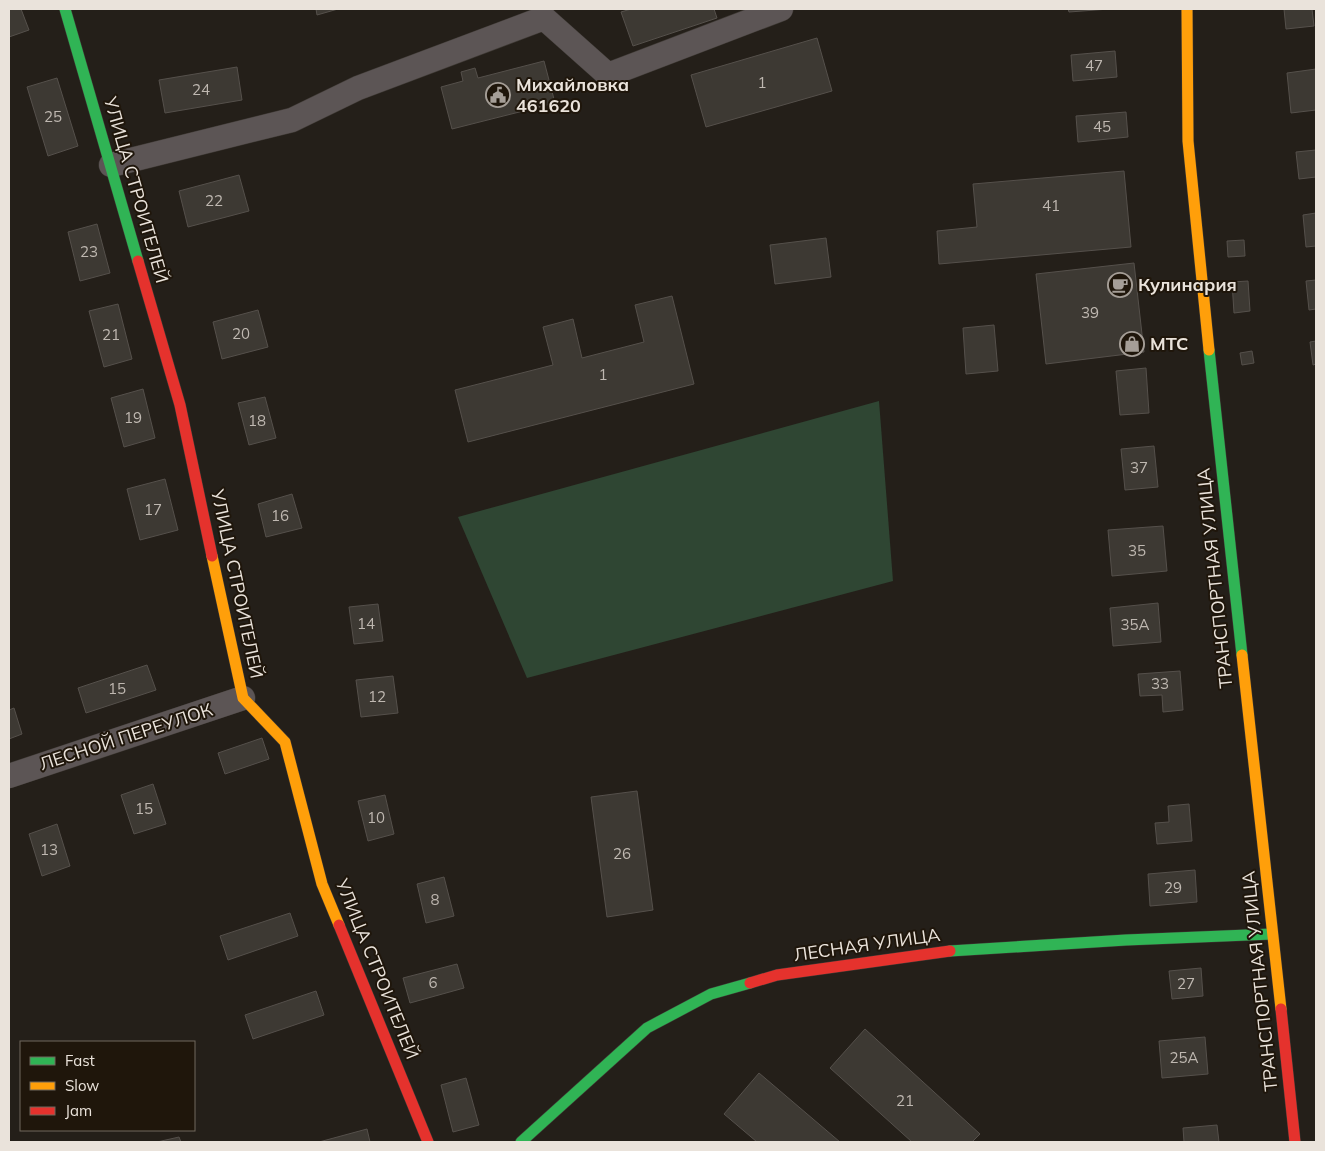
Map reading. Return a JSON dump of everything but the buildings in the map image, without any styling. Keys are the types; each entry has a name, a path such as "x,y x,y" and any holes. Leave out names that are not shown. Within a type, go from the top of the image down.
{"street":[{"name":"УЛИЦА СТРОИТЕЛЕЙ","path":"65,9 180,405 243,698 284,742 322,884 428,1142"},
{"path":"110,165 292,120 358,88 544,18 608,75 781,9"},
{"name":"ТРАНСПОРТНАЯ УЛИЦА","path":"1187,9 1188,141 1204,317 1295,1142"},
{"name":"ЛЕСНОЙ ПЕРЕУЛОК","path":"9,776 243,698"},
{"name":"ЛЕСНАЯ УЛИЦА","path":"521,1142 648,1028 712,994 777,975 943,951 1126,940 1272,934"}],"green space":[{"path":"879,401 893,581 527,678 458,517"}],"traffic: fast":[{"path":"65,9 138,261"},
{"path":"1209,350 1242,655"},
{"path":"950,951 1126,940 1272,934"},
{"path":"521,1142 647,1028 711,994 750,983"}],"traffic: slow":[{"path":"1187,9 1188,141 1209,350"},
{"path":"212,556 243,698 285,742 322,884 339,925"},
{"path":"1242,655 1281,1009"}],"traffic: jam":[{"path":"138,261 180,405 212,556"},
{"path":"339,925 428,1142"},
{"path":"750,983 777,975 950,951"},
{"path":"1281,1009 1295,1142"}],"place":[{"name":"Михайловка 461620","path":"498,95"},
{"name":"Кулинария","path":"1120,285"},
{"name":"МТС","path":"1132,344"}]}
